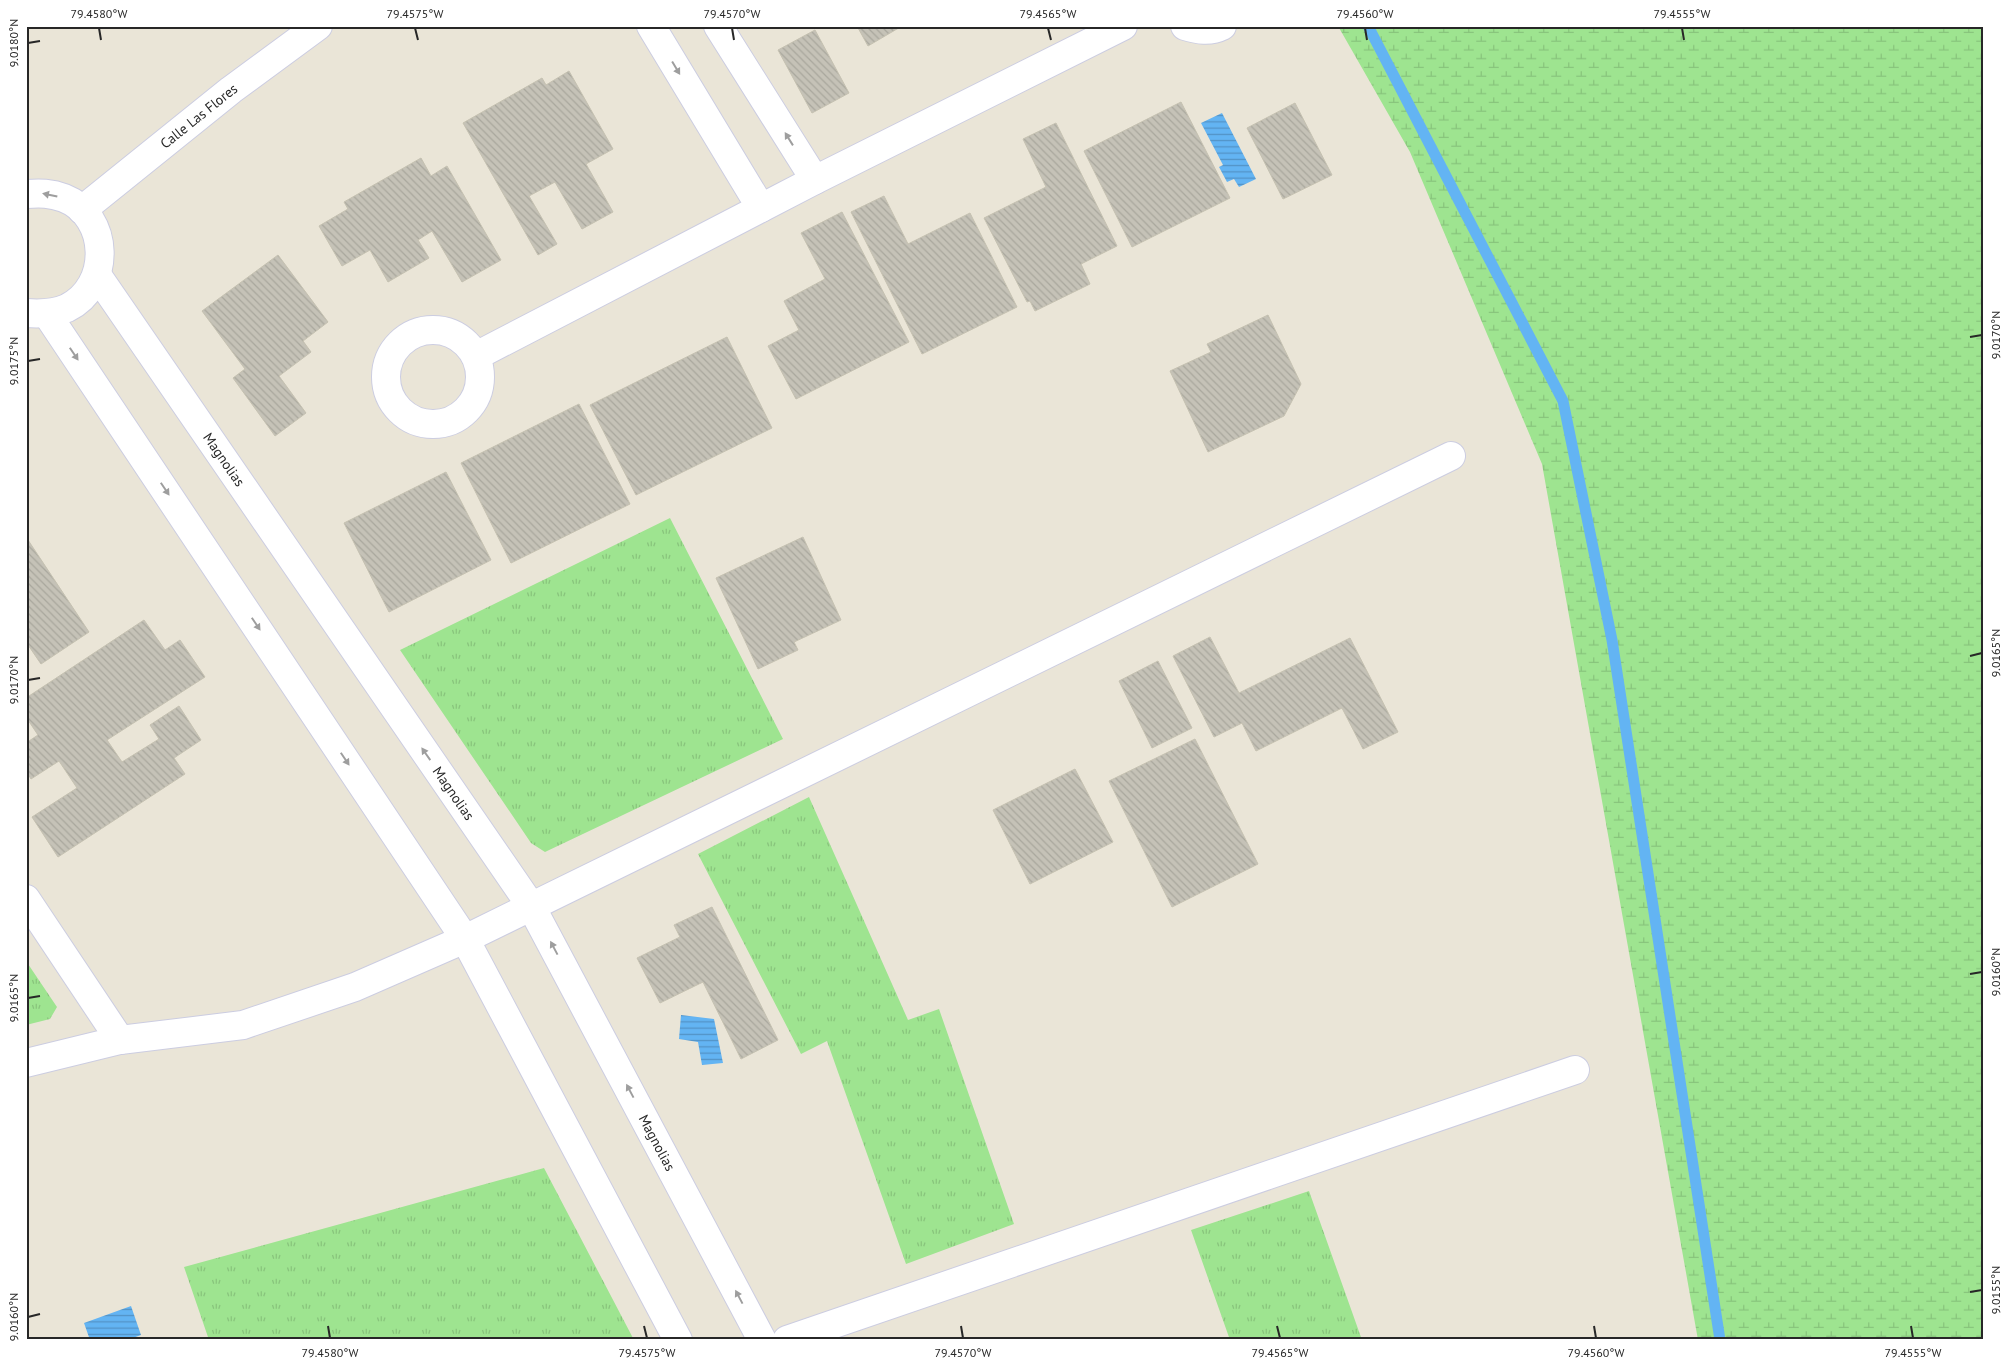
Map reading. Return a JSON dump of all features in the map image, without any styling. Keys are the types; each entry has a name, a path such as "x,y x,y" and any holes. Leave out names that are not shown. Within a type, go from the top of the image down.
{"street":[{"name":"Calle Las Flores","path":"82,210 232,90 318,26"},
{"path":"651,26 761,208"},
{"path":"718,26 815,180"},
{"path":"476,356 815,180 1123,26"},
{"path":"1185,26 1201,30 1216,29 1222,26"},
{"path":"26,194 45,193 65,198 82,210 96,229 101,252 97,275 85,294 68,308 37,313 465,939 678,1340"},
{"name":"Magnolias","path":"97,275 531,906 762,1340"},
{"path":"26,1063 120,1040 242,1025 355,987 465,939 1451,456"},
{"path":"26,899 120,1040"},
{"path":"787,1340 1576,1070"}],"green space":[{"path":"1338,26 1984,26 1984,1340 1698,1340 1542,464 1410,152"},
{"path":"670,518 783,739 545,852 531,843 400,650"},
{"path":"809,797 908,1020 939,1009 1014,1224 906,1264 827,1041 801,1054 698,854"},
{"path":"26,961 57,1007 50,1019 26,1025"},
{"path":"544,1168 634,1340 209,1340 184,1267"},
{"path":"1309,1191 1362,1340 1230,1340 1191,1230"}],"water":[{"path":"1222,113 1256,179 1239,187 1234,179 1227,182 1219,167 1223,165 1201,123"},
{"path":"681,1015 714,1019 723,1063 702,1065 698,1042 679,1039"},
{"path":"131,1306 141,1335 127,1340 90,1340 84,1323"}],"building":[{"path":"857,26 902,26 868,46"},
{"path":"815,30 849,93 812,113 778,50"},
{"path":"569,71 613,149 586,164 613,212 582,229 555,182 529,196 557,244 538,255 463,123 542,78 546,85"},
{"path":"1181,102 1230,198 1132,247 1084,151"},
{"path":"1295,103 1332,175 1283,199 1247,128"},
{"path":"1056,123 1117,246 1081,264 1090,284 1035,311 1030,301 1027,302 984,218 1046,187 1023,139"},
{"path":"421,158 431,176 447,166 501,260 462,282 432,231 418,240 429,258 388,282 370,250 342,266 319,226 348,209 344,202"},
{"path":"884,196 908,244 970,213 1017,307 922,354 851,212"},
{"path":"842,212 909,342 796,399 768,346 799,330 784,301 825,279 801,233"},
{"path":"278,255 328,322 303,341 311,352 279,376 306,413 275,436 233,378 245,369 202,311"},
{"path":"1268,315 1301,384 1284,416 1208,452 1170,371 1211,352 1207,344"},
{"path":"727,337 772,428 636,495 590,405"},
{"path":"579,404 630,504 511,563 461,463"},
{"path":"446,472 491,560 389,612 344,523"},
{"path":"26,537 89,632 41,664 26,642"},
{"path":"803,537 841,620 794,642 798,650 758,669 716,578"},
{"path":"144,620 165,650 180,640 205,677 107,740 122,762 159,739 150,725 179,706 201,740 174,758 185,774 58,857 32,817 77,788 59,761 31,779 26,771 26,743 38,735 26,717 26,698"},
{"path":"1210,637 1239,693 1350,638 1398,732 1363,749 1342,708 1256,751 1242,723 1214,737 1173,656"},
{"path":"1158,661 1192,728 1152,748 1119,681"},
{"path":"1195,739 1258,864 1172,907 1109,781"},
{"path":"1075,769 1113,842 1030,884 993,810"},
{"path":"712,907 778,1040 741,1059 703,982 660,1003 637,958 680,937 674,925"}],"waterway":[{"path":"1368,26 1563,401 1612,640 1720,1340"}]}
